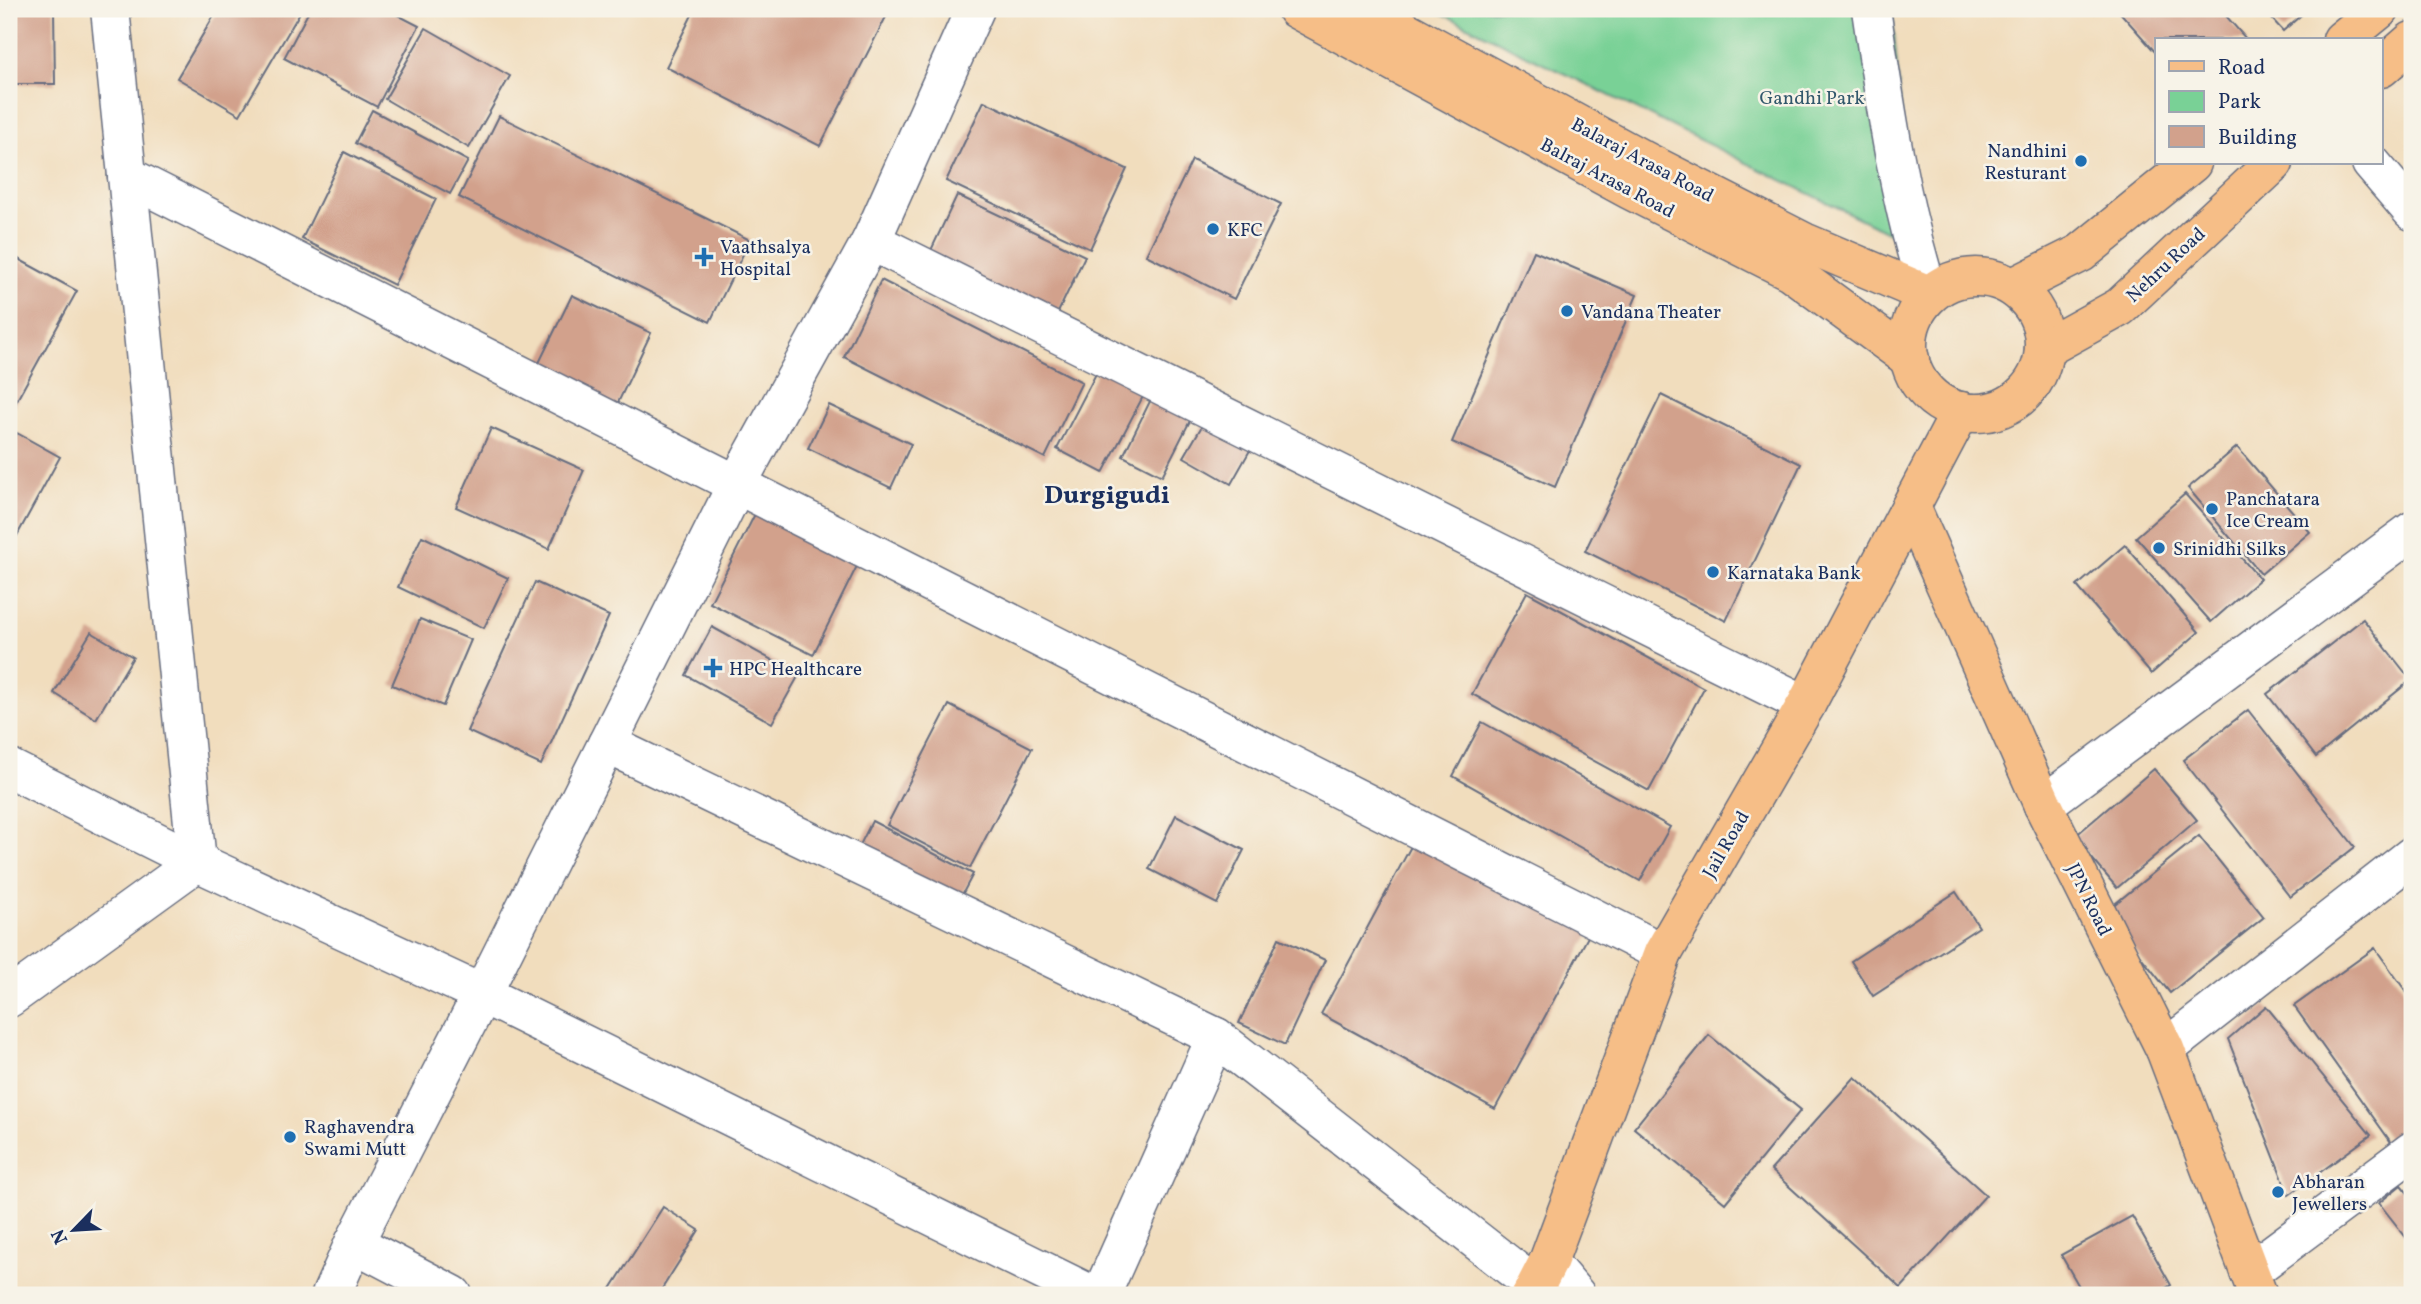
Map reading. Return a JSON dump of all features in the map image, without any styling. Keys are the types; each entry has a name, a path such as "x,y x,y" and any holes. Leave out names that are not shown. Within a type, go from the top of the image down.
{"main road":[{"name":"Balraj Arasa Road","path":"1296,9 1630,190 1790,271 1910,359"},
{"name":"Balaraj Arasa Road","path":"1365,9 1645,162 1804,242 1929,295"},
{"path":"2345,38 2381,9"},
{"path":"2382,67 2412,41"},
{"path":"2013,288 2081,253 2191,164"},
{"name":"Nehru Road","path":"2044,349 2120,307 2273,164"},
{"path":"1972,277 1991,278 2013,288 2031,303 2042,325 2044,349 2036,378 2021,396 2001,409 1978,414 1961,411 1939,402 1922,386 1910,359 1908,337 1915,314 1929,295 1948,282 1972,277"},
{"name":"Jail Road","path":"1538,1281 1663,953 1806,705 1961,411"},
{"name":"JPN Road","path":"1912,507 2043,805 2165,1049 2253,1284"}],"street":[{"path":"110,9 197,862"},
{"path":"331,1295 354,1243 737,484 871,242 975,9"},
{"path":"1871,9 1912,244 1929,295"},
{"path":"2372,164 2412,211"},
{"path":"127,176 1663,953"},
{"path":"871,242 1806,705"},
{"path":"2043,805 2412,531"},
{"path":"607,744 1216,1037 1538,1281 1576,1295"},
{"path":"9,768 197,862 482,994 1092,1295"},
{"path":"2165,1049 2412,856"},
{"path":"9,998 197,862"},
{"path":"1101,1295 1216,1037"},
{"path":"2253,1284 2412,1151"},
{"path":"354,1243 453,1295"}],"green space":[{"name":"Gandhi Park","path":"1433,9 1892,9 1912,244"}],"building":[{"path":"9,9 54,9 55,84 9,84"},
{"path":"218,9 302,9 240,115 177,78"},
{"path":"310,9 386,9 419,26 377,107 284,58"},
{"path":"695,9 890,9 820,146 666,67"},
{"path":"2117,9 2220,9 2245,38 2155,38 2155,52"},
{"path":"2263,9 2308,9 2283,31"},
{"path":"426,28 510,76 469,148 385,99"},
{"path":"984,101 1127,169 1090,249 946,181"},
{"path":"372,110 468,161 450,194 355,143"},
{"path":"499,116 750,240 710,322 459,197"},
{"path":"344,152 436,199 394,285 302,239"},
{"name":"KFC","path":"1192,160 1281,204 1234,299 1146,255"},
{"path":"957,195 1085,256 1054,321 926,261"},
{"path":"1534,251 1637,295 1555,487 1452,442"},
{"path":"9,254 77,291 12,409 9,407"},
{"path":"881,280 1082,382 1045,458 844,357"},
{"path":"572,295 651,333 616,407 536,369"},
{"path":"1102,362 1148,387 1103,473 1057,449"},
{"path":"1157,387 1197,407 1162,476 1123,456"},
{"path":"1661,395 1801,464 1726,621 1585,551"},
{"path":"829,405 911,444 891,488 808,448"},
{"path":"1206,419 1253,445 1231,484 1184,457"},
{"path":"491,428 584,470 549,549 456,507"},
{"path":"17,433 60,457 14,541 9,538 9,449"},
{"path":"2237,447 2310,532 2261,574 2188,488"},
{"path":"2185,494 2260,579 2211,622 2136,537"},
{"path":"757,510 859,562 813,655 710,603"},
{"path":"422,536 508,578 484,628 398,587"},
{"path":"2125,545 2199,632 2151,674 2077,586"},
{"path":"535,582 609,616 541,765 467,731"},
{"path":"1527,592 1704,688 1649,791 1472,694"},
{"path":"420,619 471,640 443,706 392,685"},
{"path":"2363,619 2411,680 2316,757 2267,694"},
{"path":"712,627 799,675 772,723 686,675"},
{"path":"91,632 133,657 96,719 54,693"},
{"path":"949,705 1032,748 970,868 887,825"},
{"path":"2248,710 2355,847 2290,897 2183,760"},
{"path":"1482,722 1670,827 1640,881 1453,776"},
{"path":"2154,769 2197,820 2117,888 2074,837"},
{"path":"1176,815 1244,850 1217,904 1149,869"},
{"path":"872,821 973,874 954,910 854,857"},
{"path":"2199,836 2264,917 2170,993 2105,912"},
{"path":"1416,837 1590,933 1495,1109 1321,1014"},
{"path":"1956,892 1979,927 1873,996 1851,961"},
{"path":"1279,938 1325,960 1285,1045 1239,1023"},
{"path":"2375,948 2412,1000 2412,1141 2398,1152 2294,1006"},
{"path":"2266,1006 2371,1135 2289,1195 2228,1039"},
{"path":"1709,1035 1801,1110 1725,1203 1634,1128"},
{"path":"1855,1077 1986,1195 1901,1288 1771,1170"},
{"path":"2401,1185 2412,1198 2412,1245 2379,1203"},
{"path":"663,1207 699,1230 658,1295 607,1295"},
{"path":"2132,1216 2171,1285 2153,1295 2084,1295 2061,1255"}],"place":[{"name":"Nandhini Resturant","path":"2081,161"},
{"name":"KFC","path":"1213,229"},
{"name":"Vaathsalya Hospital","path":"704,257"},
{"name":"Vandana Theater","path":"1567,311"},
{"name":"Panchatara Ice Cream","path":"2212,509"},
{"name":"Srinidhi Silks","path":"2159,548"},
{"name":"Karnataka Bank","path":"1713,572"},
{"name":"HPC Healthcare","path":"713,668"},
{"name":"Raghavendra Swami Mutt","path":"290,1137"},
{"name":"Abharan Jewellers","path":"2278,1192"}],"district":[{"name":"Durgigudi","path":"1107,494"}]}
